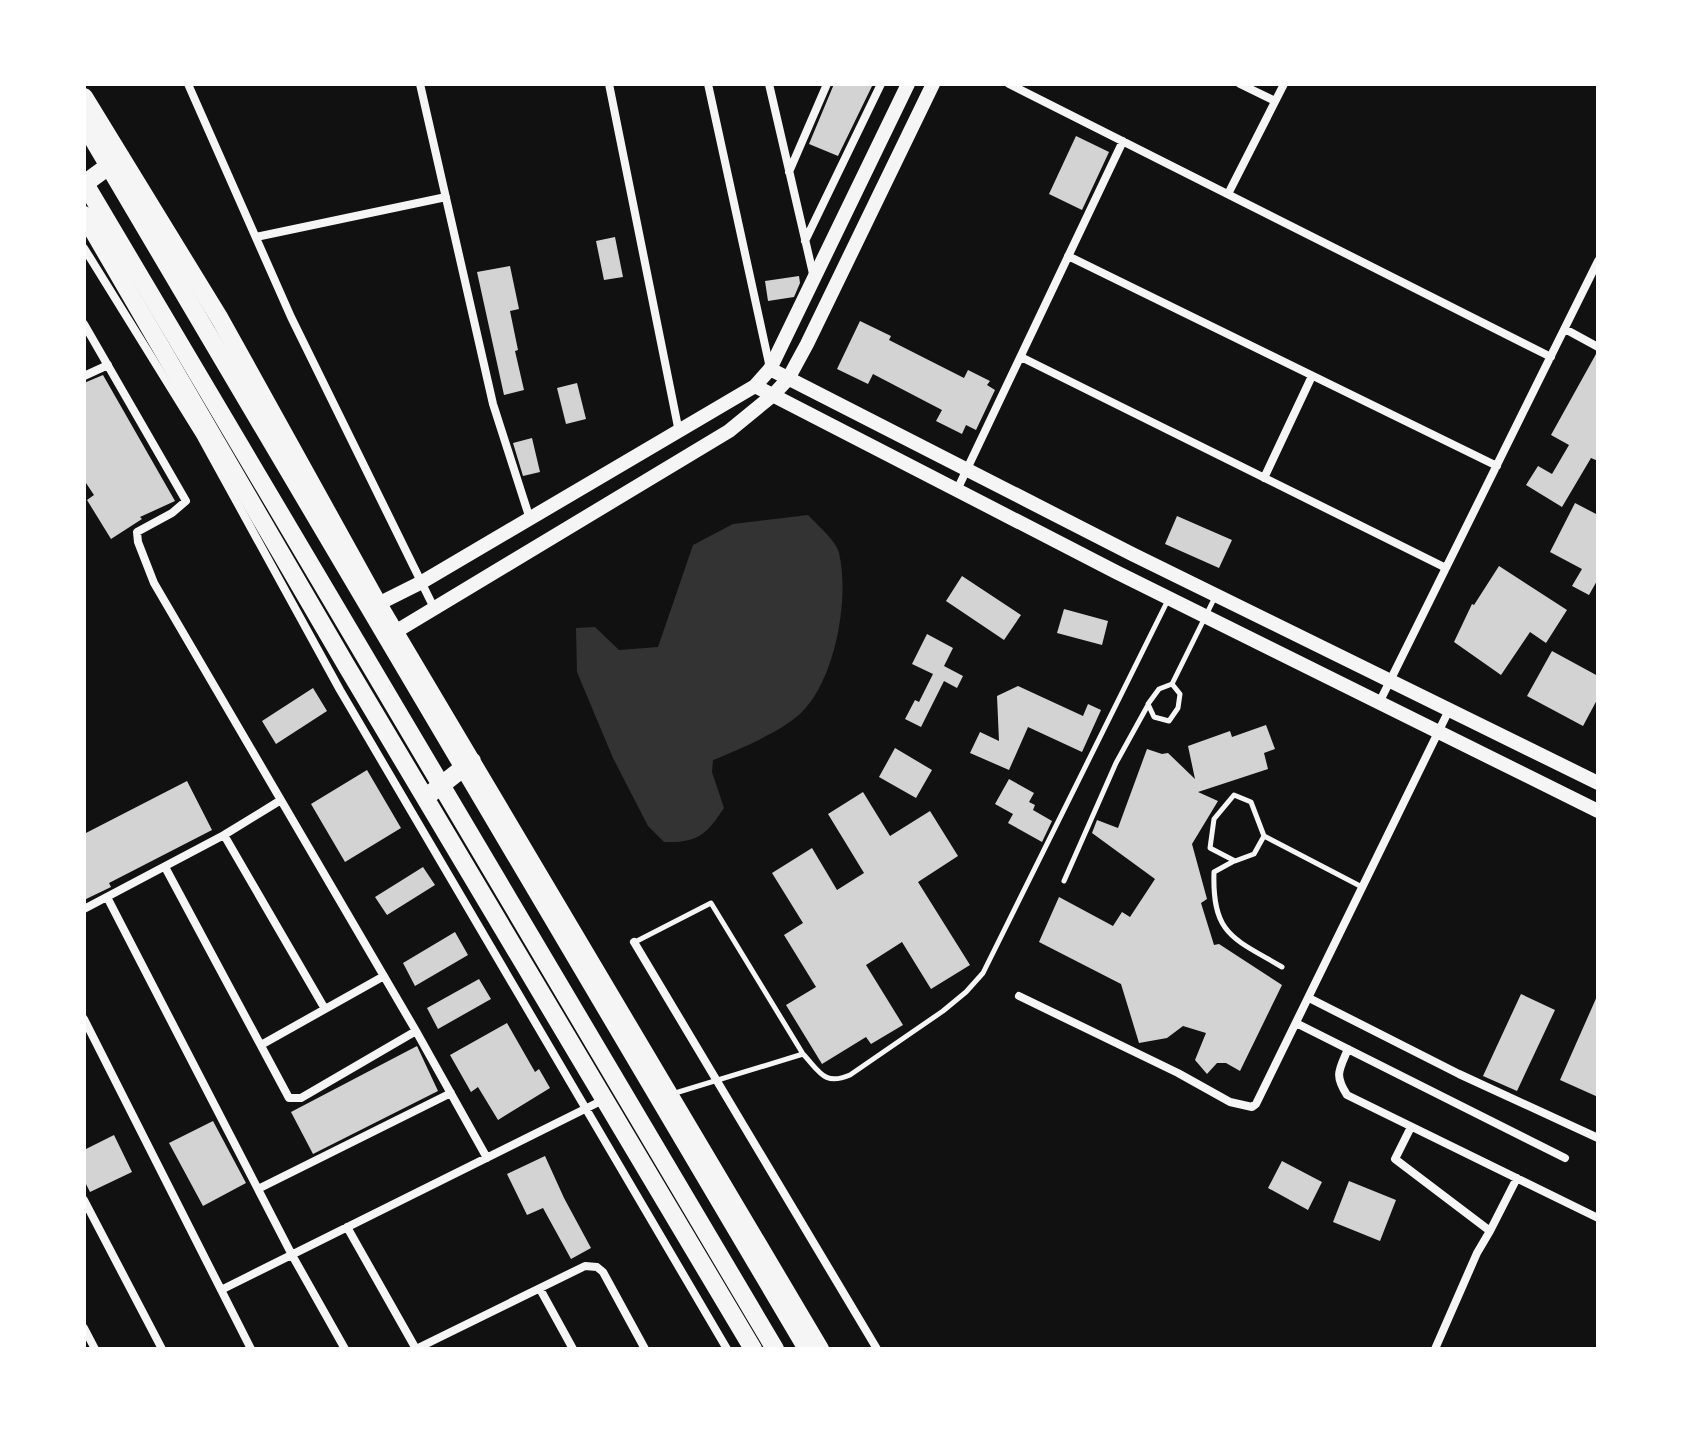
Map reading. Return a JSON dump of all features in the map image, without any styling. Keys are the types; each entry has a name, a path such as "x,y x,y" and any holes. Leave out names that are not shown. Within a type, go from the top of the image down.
{"main road":[{"path":"84,97 220,319 378,604 820,1349"},
{"path":"84,124 807,1349"},
{"path":"121,157 84,183 775,1349"},
{"path":"84,215 425,798 753,1349"},
{"path":"245,491 299,462"},
{"path":"425,798 472,761"}],"street":[{"path":"188,84 291,317 434,608"},
{"path":"420,84 493,404 530,519"},
{"path":"609,84 679,432"},
{"path":"708,84 770,369 1216,595 1598,783"},
{"path":"769,84 814,279"},
{"path":"789,172 827,84"},
{"path":"805,241 881,84"},
{"path":"378,604 422,582 755,386 770,369 908,84"},
{"path":"395,632 729,431 773,395 788,379 933,84"},
{"path":"1009,84 1551,357"},
{"path":"1240,84 1275,101"},
{"path":"1228,194 1284,84"},
{"path":"957,490 1123,141"},
{"path":"256,237 446,197"},
{"path":"84,248 201,437 340,690 727,1349"},
{"path":"1068,256 1497,466"},
{"path":"1380,701 1598,261"},
{"path":"84,324 186,501 172,513 137,532 154,583 487,1158"},
{"path":"1565,329 1598,347"},
{"path":"1021,357 1446,568"},
{"path":"84,376 108,365"},
{"path":"1264,478 1312,376"},
{"path":"755,386 1206,616 1380,701 1439,734 1598,811"},
{"path":"1019,996 1178,1073 1230,1102 1247,1108 1256,1104 1449,710"},
{"path":"84,909 224,835 281,800"},
{"path":"224,835 325,1009"},
{"path":"165,867 289,1098 294,1100 416,1031"},
{"path":"107,897 292,1255 345,1349"},
{"path":"634,942 877,1349"},
{"path":"261,1045 384,976"},
{"path":"1309,998 1459,1074 1598,1138"},
{"path":"84,1019 251,1349"},
{"path":"1296,1023 1565,1158"},
{"path":"1348,1049 1338,1072 1339,1083 1347,1095 1598,1218"},
{"path":"258,1189 451,1093"},
{"path":"221,1290 606,1098"},
{"path":"1411,1127 1395,1159 1490,1231"},
{"path":"1435,1349 1477,1253 1517,1178"},
{"path":"84,1200 162,1349"},
{"path":"347,1227 416,1349 585,1266 597,1267 603,1272 645,1349"},
{"path":"540,1289 573,1349"},
{"path":"84,1328 95,1349"}],"lane":[{"path":"1064,881 1116,763 1148,704 1159,689 1172,684 1216,595"},
{"path":"634,942 711,903 803,1054 827,1079 836,1081 850,1075 943,1011 983,973 1169,597"},
{"path":"1148,704 1154,717 1169,721 1178,708 1180,694 1172,684"},
{"path":"1235,861 1210,848 1214,819 1234,795 1251,802 1264,836 1363,887"},
{"path":"1264,836 1254,854 1214,872 1213,902 1229,935 1282,967"},
{"path":"670,1095 803,1054"}],"shaded area":[{"path":"808,515 834,543 842,572 837,638 822,682 812,700 792,721 713,760 712,772 724,808 700,836 685,841 664,842 648,826 613,758 577,672 576,628 595,627 619,650 658,647 693,545 733,524"}],"building":[{"path":"834,84 873,84 838,156 809,144"},
{"path":"1076,136 1109,152 1082,210 1049,194"},
{"path":"615,237 623,277 604,280 596,241"},
{"path":"510,266 519,309 510,311 524,390 504,395 477,272"},
{"path":"799,276 800,283 794,297 768,301 765,281"},
{"path":"860,321 891,336 889,340 964,378 968,370 990,381 987,385 995,390 976,430 966,425 962,434 936,421 942,410 873,374 868,384 837,369"},
{"path":"1596,354 1598,461 1591,458 1562,507 1526,485 1538,466 1552,474 1569,445 1551,435"},
{"path":"103,375 175,501 140,517 142,519 111,539 87,500 94,495 84,480 84,383"},
{"path":"577,383 586,419 566,424 557,388"},
{"path":"532,438 540,472 523,476 513,443"},
{"path":"1575,503 1598,515 1598,579 1589,595 1572,586 1582,569 1550,552"},
{"path":"1177,516 1232,540 1219,568 1165,544"},
{"path":"1499,566 1567,610 1546,643 1530,632 1501,675 1454,642 1472,604"},
{"path":"962,576 1021,615 1004,640 946,601"},
{"path":"1064,609 1108,621 1102,645 1057,633"},
{"path":"927,634 953,648 944,666 963,676 957,688 944,681 921,727 905,719 915,700 919,702 933,674 912,664"},
{"path":"1552,651 1598,676 1598,698 1583,726 1527,696"},
{"path":"1018,686 1083,716 1088,704 1101,710 1082,752 1028,727 1009,770 970,753 980,732 999,741 997,696"},
{"path":"313,688 327,711 276,744 262,721"},
{"path":"1266,725 1275,749 1264,753 1268,769 1198,792 1218,801 1192,844 1207,899 1201,903 1214,945 1219,944 1282,985 1240,1071 1226,1063 1217,1063 1207,1074 1195,1060 1206,1033 1183,1026 1167,1038 1139,1043 1121,984 1039,942 1059,897 1113,926 1122,912 1130,917 1155,879 1092,833 1097,820 1118,828 1147,749 1168,753 1195,779 1188,746 1230,731 1232,737"},
{"path":"895,748 932,770 916,798 879,777"},
{"path":"367,770 401,828 345,862 311,804"},
{"path":"1009,779 1034,793 1029,802 1035,805 1033,810 1052,821 1042,842 1008,823 1013,814 995,804"},
{"path":"187,781 212,830 109,883 111,887 84,900 84,834"},
{"path":"863,792 890,836 930,811 958,856 918,882 970,965 931,989 902,942 866,965 903,1025 871,1044 866,1037 822,1064 786,1005 816,987 784,935 803,923 772,873 812,848 837,890 864,873 828,814"},
{"path":"423,867 435,885 387,915 375,897"},
{"path":"455,932 468,955 415,986 403,963"},
{"path":"479,979 491,999 438,1029 427,1008"},
{"path":"1521,994 1555,1010 1517,1091 1483,1076"},
{"path":"1598,994 1598,1097 1560,1080"},
{"path":"507,1023 535,1072 539,1069 550,1088 498,1120 478,1087 471,1092 450,1055"},
{"path":"417,1046 438,1091 313,1154 291,1112"},
{"path":"213,1121 246,1183 203,1206 169,1143"},
{"path":"114,1135 132,1172 90,1192 84,1180 84,1150"},
{"path":"545,1156 591,1248 571,1259 543,1208 527,1215 507,1174"},
{"path":"1282,1161 1322,1182 1308,1210 1268,1188"},
{"path":"1349,1181 1396,1200 1380,1241 1333,1222"}]}
